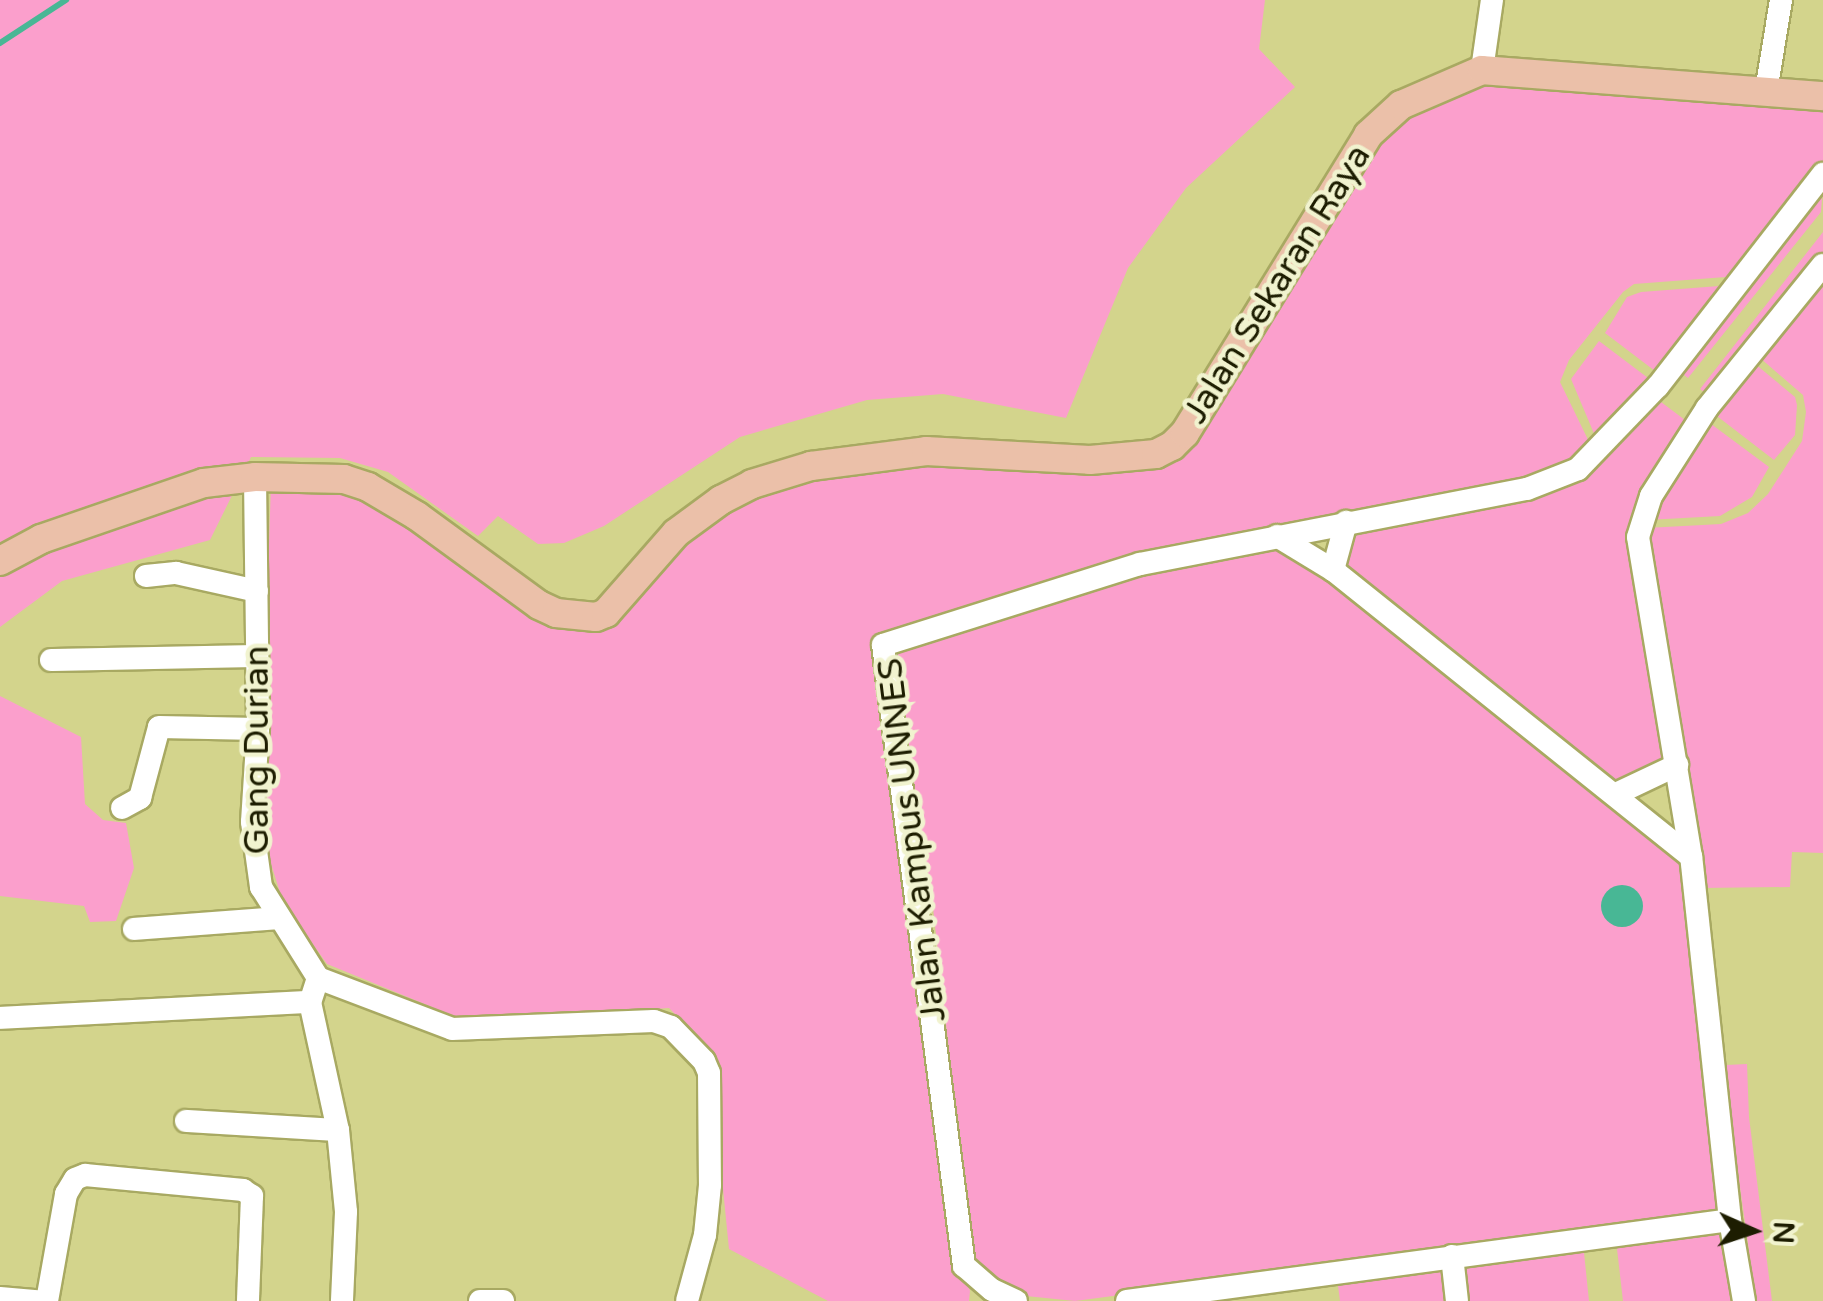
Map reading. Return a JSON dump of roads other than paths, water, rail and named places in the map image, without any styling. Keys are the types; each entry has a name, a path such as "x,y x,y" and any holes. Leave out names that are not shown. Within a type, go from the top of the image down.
{"main road":[{"path":"1482,70 1823,96"},
{"name":"Jalan Sekaran Raya","path":"0,561 41,539 178,490 255,477 344,479 368,487 417,516 539,605 578,617 606,612 676,532 721,500 752,484 811,466 926,451 1090,460 1156,454 1185,432 1368,135 1400,106 1482,70"}],"street":[{"path":"1482,70 1492,0"},
{"path":"1766,91 1780,0"},
{"name":"Jalan Kampus UNNES","path":"1016,1301 972,1277 964,1266 883,645 1140,564 1528,489 1589,461 1658,386 1823,174"},
{"path":"1744,1301 1730,1220 1691,857 1639,550 1640,524 1651,496 1707,408 1823,266"},
{"name":"Gang Durian","path":"255,477 255,852 261,887 318,978"},
{"path":"1333,570 1346,522"},
{"path":"1278,536 1333,570 1691,857"},
{"path":"146,576 176,573 256,591"},
{"path":"51,660 258,656"},
{"path":"122,808 140,798 159,726 258,728"},
{"path":"1616,794 1677,766"},
{"path":"134,930 279,918"},
{"path":"342,1301 346,1212 338,1130 310,1002 318,978 452,1029 654,1021 670,1027 704,1061 708,1074 710,1185 705,1235 687,1301"},
{"path":"0,1018 310,1002"},
{"path":"186,1121 338,1130"},
{"path":"47,1301 66,1194 76,1178 84,1176 243,1190 252,1196 248,1301"},
{"path":"1127,1301 1730,1220"},
{"path":"1452,1256 1457,1301"},
{"path":"0,1298 37,1301"},
{"path":"480,1301 503,1301"}],"waterway":[{"path":"0,43 66,0"}]}
